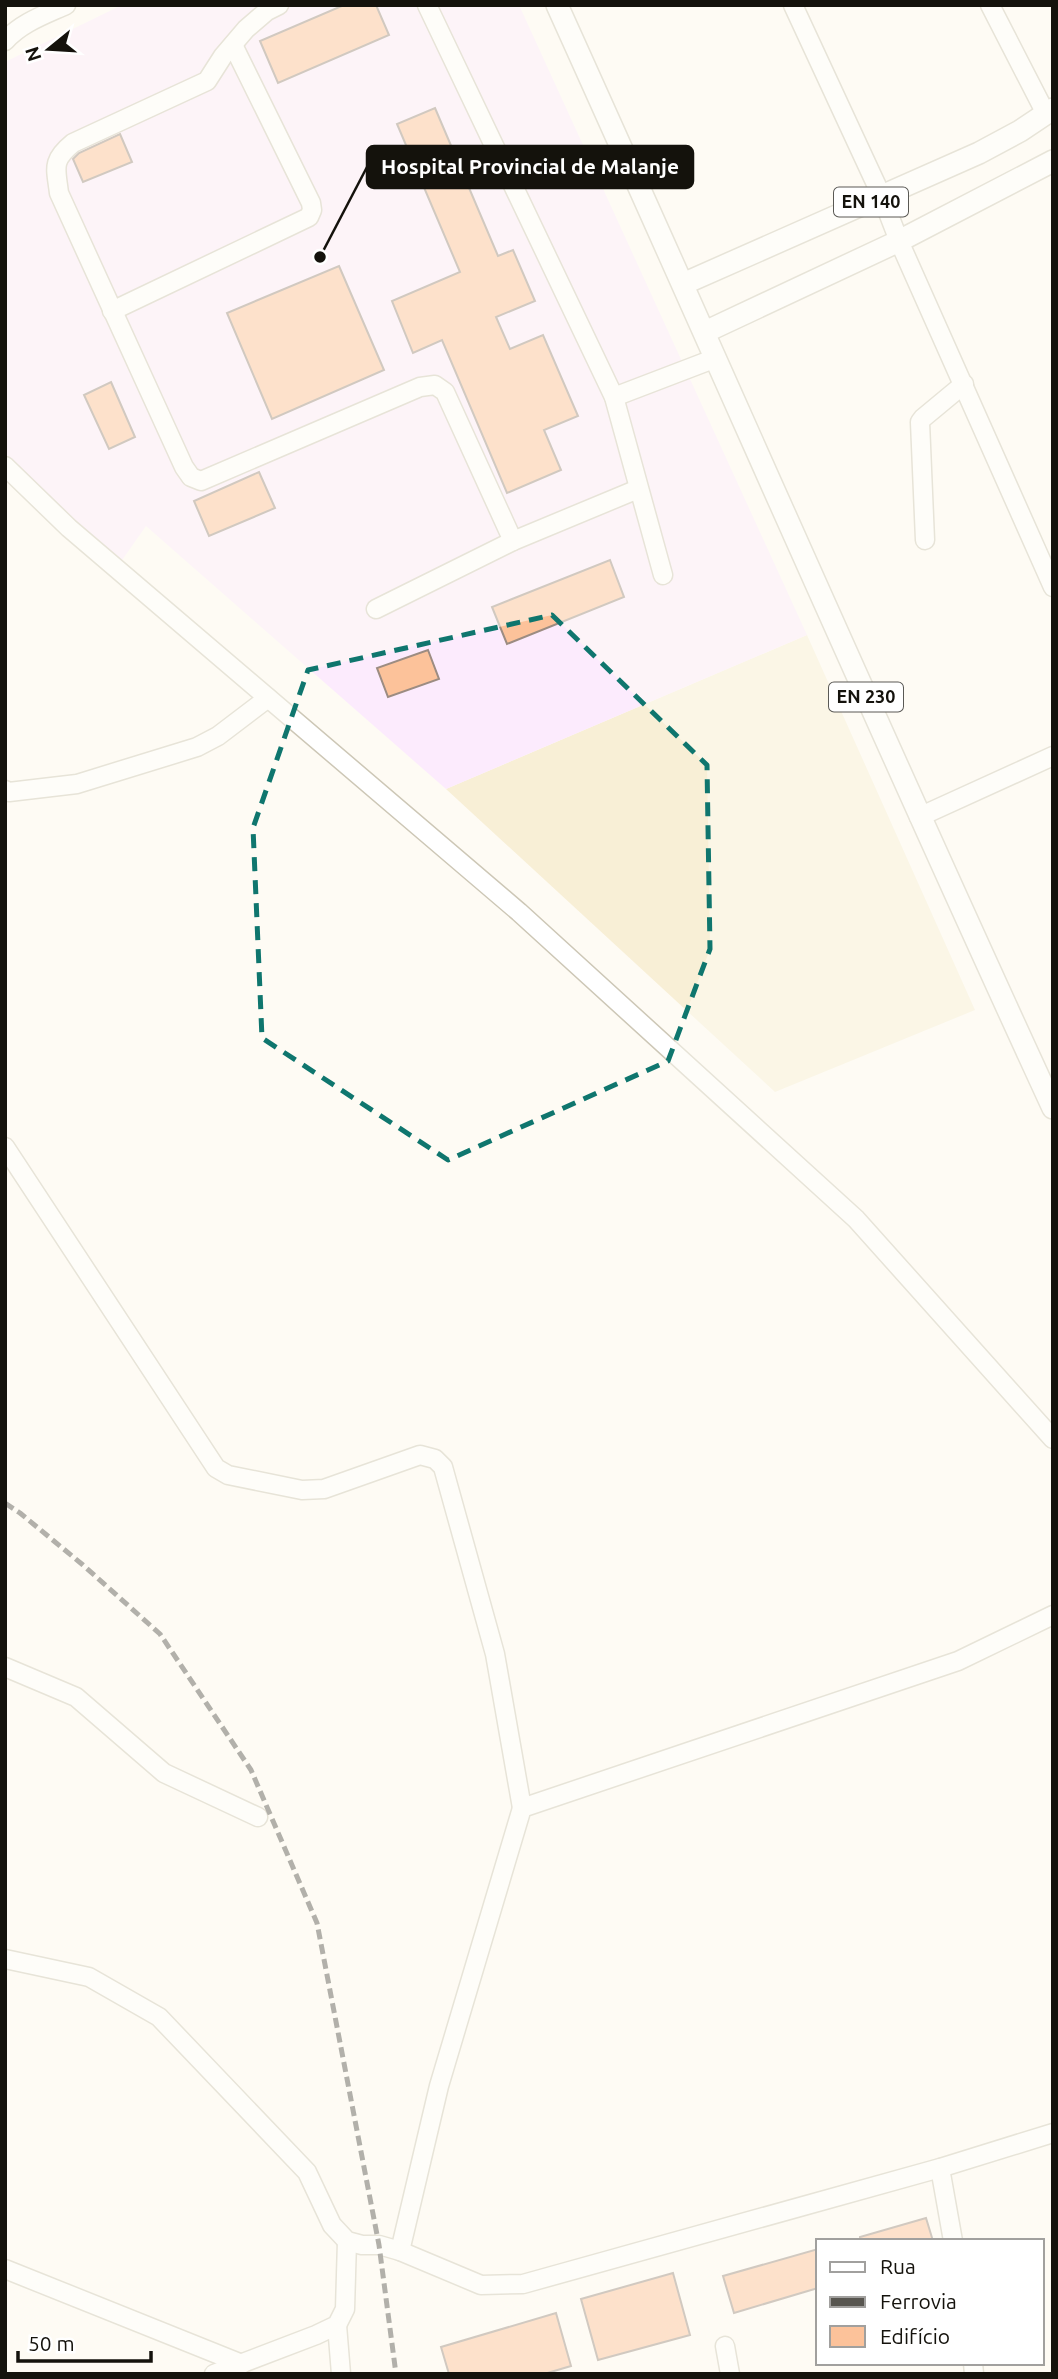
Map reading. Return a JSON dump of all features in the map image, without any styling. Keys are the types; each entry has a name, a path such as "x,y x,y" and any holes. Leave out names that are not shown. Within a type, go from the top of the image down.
{"main road":[{"name":"EN 230","path":"557,5 919,817 1053,1108"},
{"name":"EN 140","path":"683,284 979,153 1049,112"},
{"name":"EN 140","path":"705,332 899,241 1053,161"}],"street":[{"path":"5,41 22,27 66,5"},
{"path":"279,5 267,11 233,45 207,81 73,143 59,154 56,167 58,193 191,477 201,481 420,387 435,385 446,391 513,541"},
{"path":"427,5 614,397 663,575"},
{"path":"793,5 882,197 1053,587"},
{"path":"990,5 1049,112"},
{"path":"112,311 309,217 311,203 233,45"},
{"path":"614,397 716,358"},
{"path":"925,540 920,422 964,384"},
{"path":"5,466 69,528 519,912 856,1219 1053,1440"},
{"path":"376,610 513,541 638,489"},
{"path":"5,790 9,792 77,784 197,747 218,736 268,698"},
{"path":"919,817 1053,756"},
{"path":"5,1147 216,1468 228,1475 302,1490 324,1489 420,1455 435,1459 443,1467 495,1654 522,1808 439,2086 400,2251"},
{"path":"522,1808 958,1661 1053,1615"},
{"path":"5,1667 76,1697 164,1773 258,1817"},
{"path":"5,1959 89,1977 159,2017 307,2172 332,2225 347,2241 400,2251 481,2285 523,2284 940,2168 1053,2133"},
{"path":"940,2168 953,2239"},
{"path":"341,2374 337,2325 345,2309 347,2241"},
{"path":"5,2269 242,2364"},
{"path":"214,2374 337,2325"},
{"path":"725,2346 730,2374"}],"highlighted area":[{"path":"552,615 707,765 710,949 668,1061 448,1160 262,1038 253,828 308,670"}],"shaded area":[{"path":"122,5 519,5 807,635 446,789 146,526 120,563 5,453 5,62"},
{"path":"807,635 975,1010 775,1092 446,789"}],"building":[{"path":"344,5 376,5 389,35 278,83 260,41"},
{"path":"435,108 498,256 513,250 535,301 496,317 510,349 543,335 578,416 544,430 561,470 507,493 442,340 413,353 392,301 460,272 397,124"},
{"path":"120,134 132,162 83,182 73,159 79,153"},
{"path":"339,266 384,370 272,419 227,313"},
{"path":"111,382 135,437 109,449 84,395"},
{"path":"259,472 275,508 209,536 194,501"},
{"path":"610,560 624,597 507,644 492,607"},
{"path":"428,650 439,679 388,697 377,668"},
{"path":"926,2218 932,2239 860,2239"},
{"path":"816,2250 816,2289 734,2313 723,2276"},
{"path":"673,2273 690,2335 598,2360 581,2299"},
{"path":"556,2313 571,2366 544,2374 449,2374 441,2347"}],"railway":[{"path":"5,1503 83,1565 160,1634 251,1770 317,1923 379,2245 396,2374"}],"place":[{"name":"Hospital Provincial de Malanje","path":"320,257"}]}
